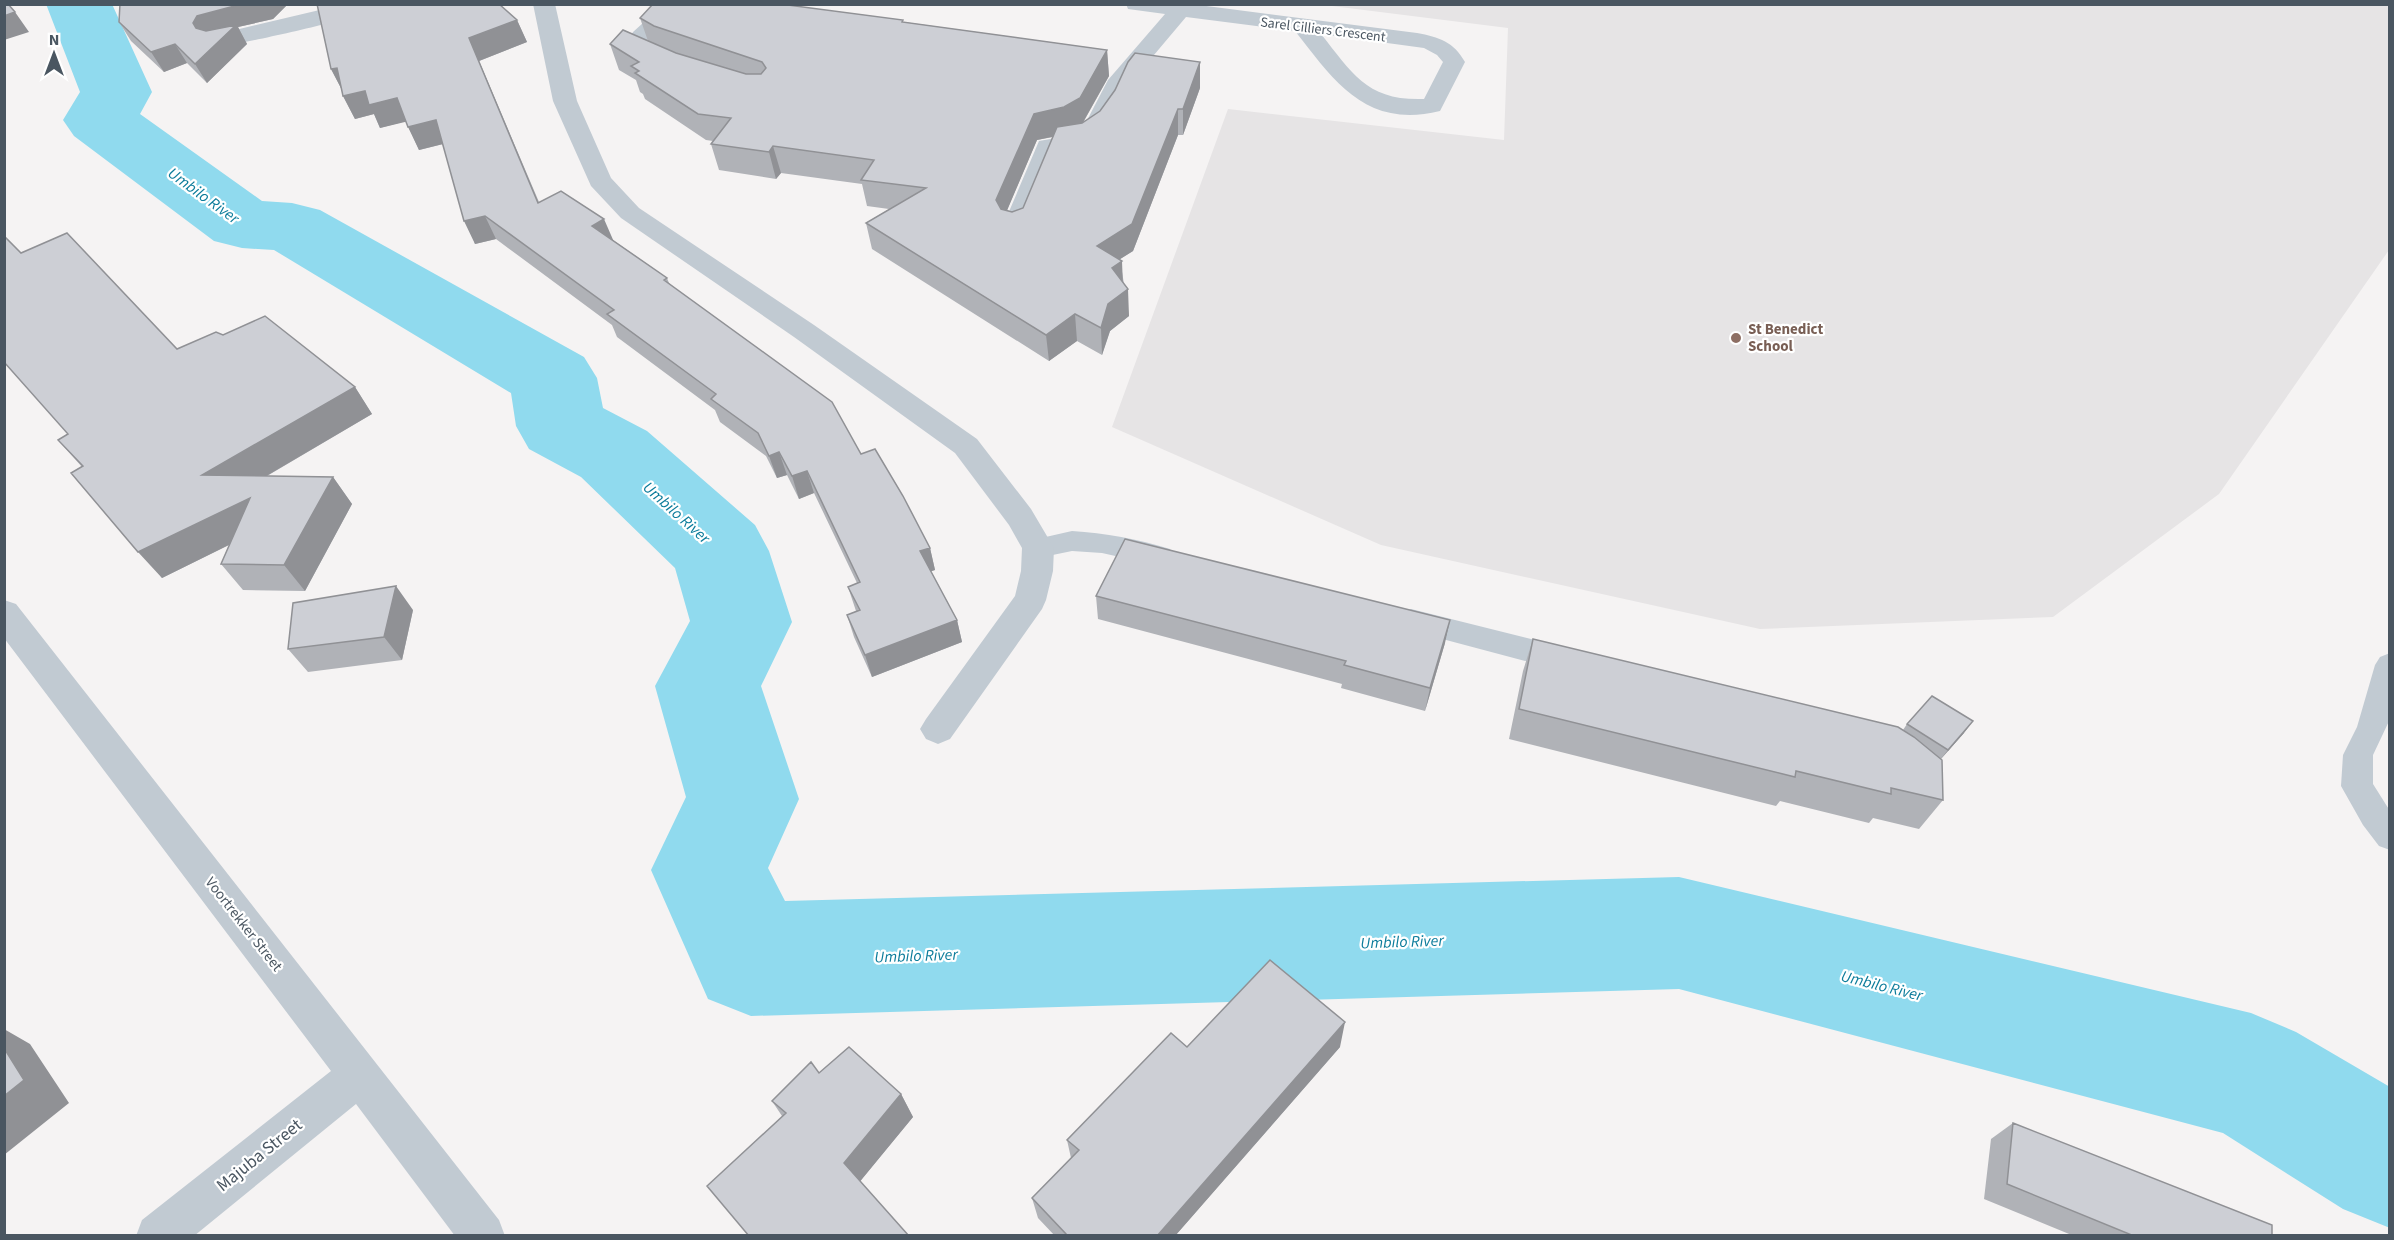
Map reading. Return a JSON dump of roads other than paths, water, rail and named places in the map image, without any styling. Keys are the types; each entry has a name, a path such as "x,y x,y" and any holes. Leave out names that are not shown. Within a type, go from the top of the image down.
{"street":[{"path":"218,41 342,13 367,4"},
{"path":"544,4 565,101 600,182 630,213 804,331 966,446 1020,517 1038,548 1037,571 1030,600 938,729"},
{"name":"Sarel Cilliers Crescent","path":"1136,4 1402,38 1432,43 1444,48 1454,62 1432,106 1400,107 1367,99 1356,90 1303,26"},
{"path":"1015,228 1048,146 1074,142 1092,131 1103,115 1116,85 1180,10"},
{"name":"Voortrekker Street","path":"4,613 483,1236"},
{"name":"Majuba Street","path":"158,1236 360,1074"}],"lane":[{"path":"673,65 649,56 635,47 640,36 675,4"},
{"path":"1038,548 1072,541 1102,543 1184,561"},
{"path":"1391,614 1587,665"},
{"path":"2390,666 2372,728 2358,755 2357,786 2390,836"}],"waterway":[{"name":"Umbilo River","path":"79,4 116,92 100,120 242,224 292,227 553,378 561,426 614,454 720,551 741,622 708,686 743,799 709,870 751,959 1679,933 2251,1077 2390,1162"}],"place":[{"name":"St Benedict School","path":"1736,338"}]}
